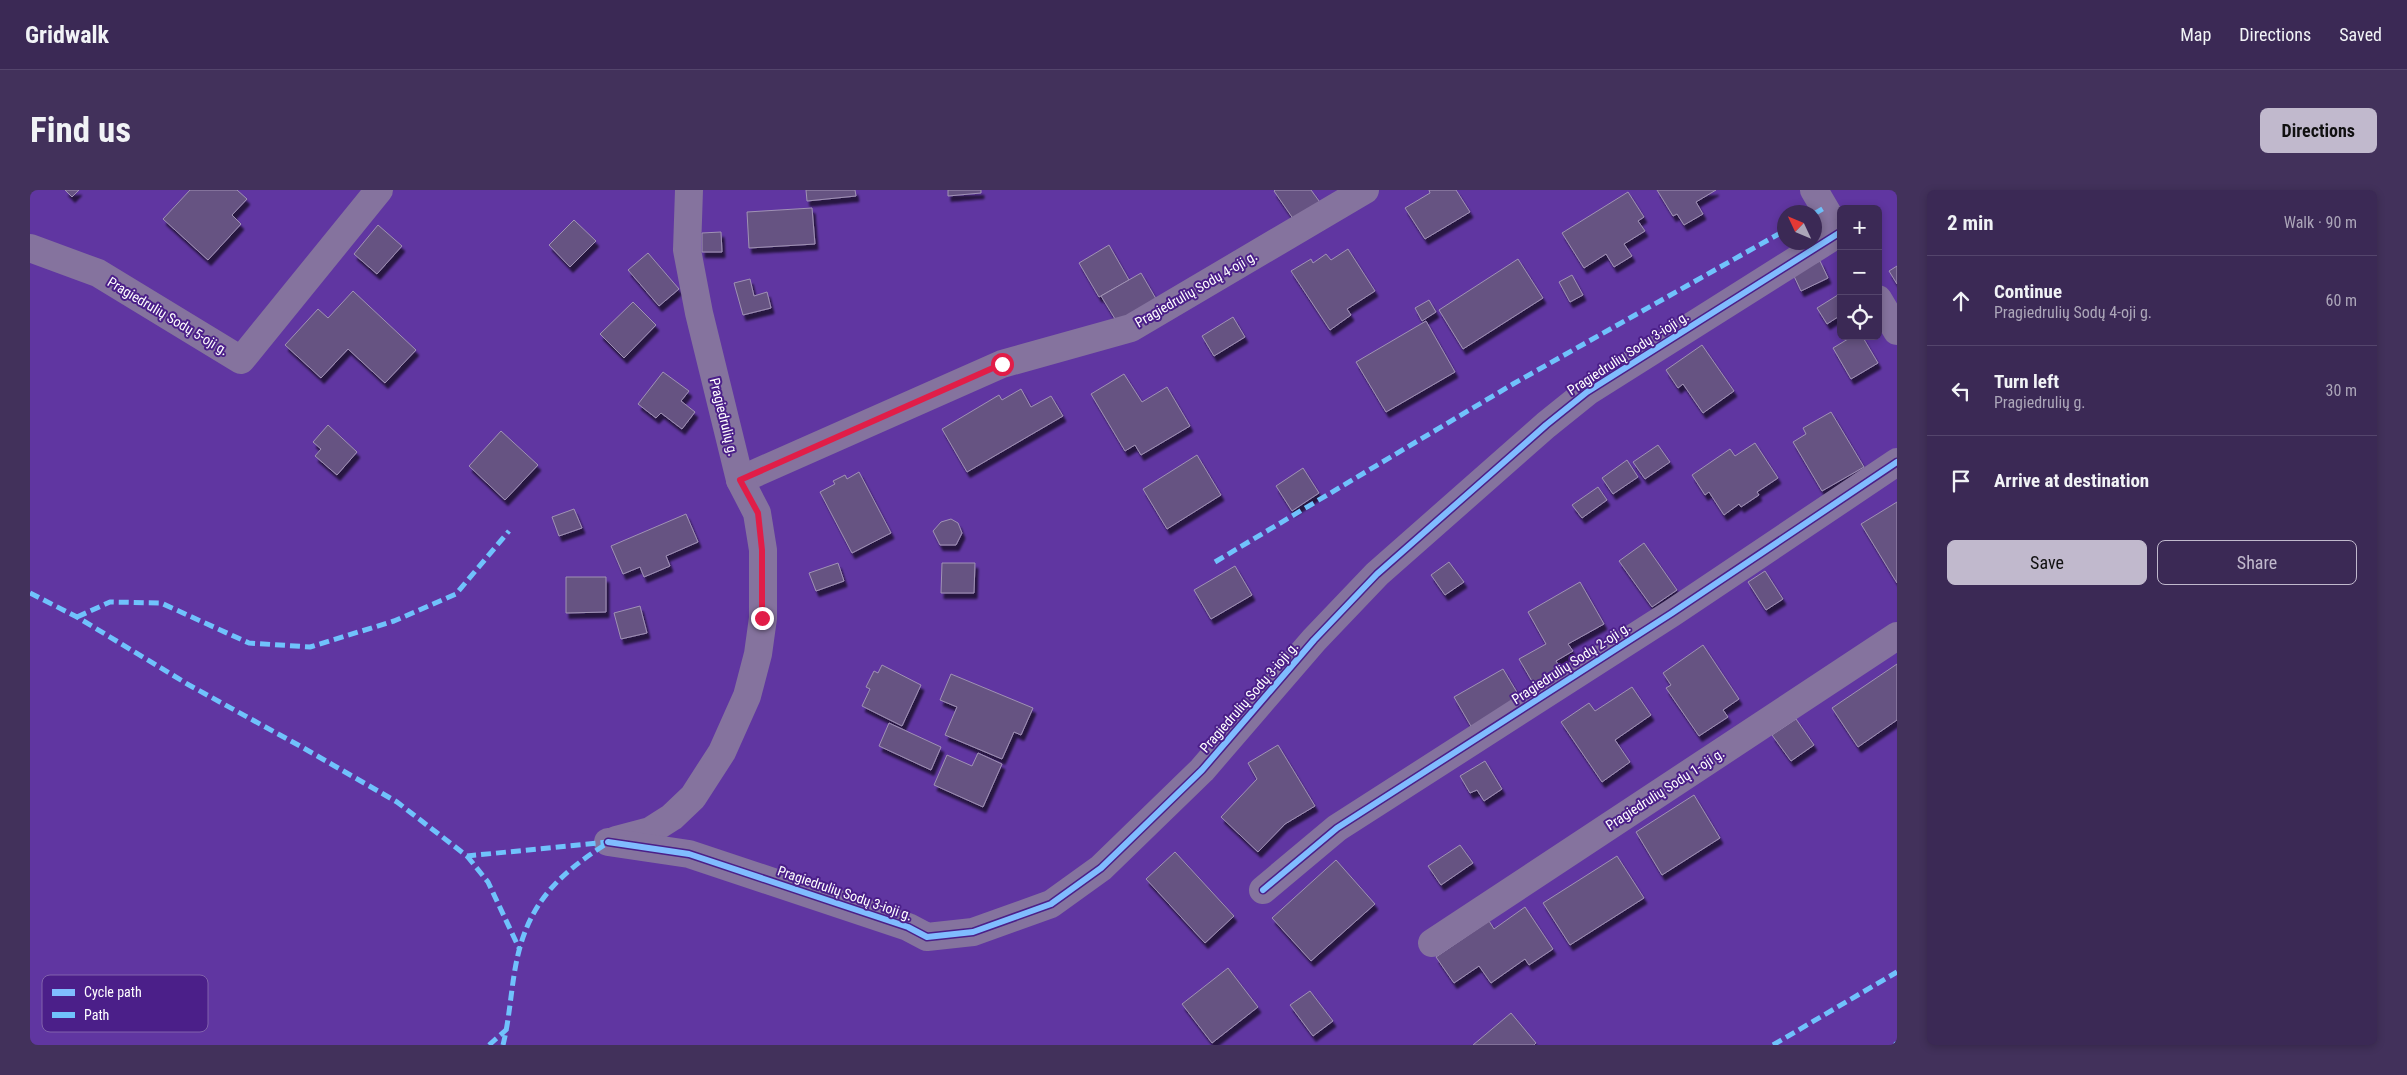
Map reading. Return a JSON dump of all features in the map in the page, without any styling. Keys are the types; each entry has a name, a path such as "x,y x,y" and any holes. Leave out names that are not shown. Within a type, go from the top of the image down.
{"street":[{"name":"Pragiedrulių Sodų 5-oji g.","path":"30,248 98,273 241,360 379,190"},
{"name":"Pragiedrulių g.","path":"608,842 650,831 672,817 693,797 722,752 748,696 758,654 762,618 762,550 758,513 740,480 699,313 687,250 689,190"},
{"name":"Pragiedrulių Sodų 4-oji g.","path":"740,480 1002,364 1131,328 1365,190"},
{"path":"1814,190 1837,230"},
{"name":"Pragiedrulių Sodų 3-ioji g.","path":"608,842 689,854 908,927 927,937 972,932 1051,904 1101,868 1202,770 1314,640 1377,574 1546,425 1588,392 1837,237"},
{"path":"1882,306 1897,331"},
{"name":"Pragiedrulių Sodų 2-oji g.","path":"1263,890 1337,828 1672,613 1897,462"},
{"name":"Pragiedrulių Sodų 1-oji g.","path":"1432,943 1897,636"}],"shaded area":[{"path":"30,190 1897,190 1897,1045 30,1045"}],"building":[{"path":"65,190 79,190 72,197"},
{"path":"190,190 237,190 247,199 232,215 241,224 208,260 163,219"},
{"path":"806,190 855,190 856,196 807,201"},
{"path":"948,190 981,190 981,193 948,196"},
{"path":"1275,190 1311,190 1322,205 1296,223"},
{"path":"1429,190 1456,190 1470,212 1425,239 1405,208 1430,193"},
{"path":"1657,190 1716,190 1696,202 1703,214 1684,225 1677,214 1673,216"},
{"path":"1628,192 1644,217 1638,221 1645,231 1624,244 1632,256 1614,267 1606,254 1584,268 1562,233"},
{"path":"812,208 815,244 749,248 747,212"},
{"path":"574,220 596,241 570,267 549,245"},
{"path":"378,225 402,246 377,274 354,254"},
{"path":"721,232 722,252 702,252 702,233"},
{"path":"1109,245 1129,280 1099,297 1079,263"},
{"path":"1348,249 1375,291 1347,309 1351,315 1330,330 1291,271 1311,259 1313,263 1326,254 1331,260"},
{"path":"648,253 679,289 659,306 628,270"},
{"path":"1518,259 1543,298 1463,349 1439,310"},
{"path":"1820,261 1828,278 1801,291 1793,274"},
{"path":"1897,266 1897,284 1889,271"},
{"path":"1141,273 1159,304 1120,327 1101,296"},
{"path":"1572,275 1583,295 1570,302 1559,282"},
{"path":"750,279 754,296 767,292 771,308 743,315 734,283"},
{"path":"353,291 416,350 385,383 348,349 321,378 285,345 318,309 328,318"},
{"path":"1837,296 1837,318 1827,324 1817,308"},
{"path":"1429,300 1436,312 1422,321 1415,308"},
{"path":"633,302 656,325 624,358 600,334"},
{"path":"1233,317 1245,337 1214,356 1202,336"},
{"path":"1426,321 1455,372 1386,412 1356,362"},
{"path":"1846,340 1864,340 1878,363 1851,379 1833,348"},
{"path":"1702,345 1734,391 1703,413 1683,384 1678,388 1666,370"},
{"path":"663,372 689,391 681,401 695,412 682,429 661,413 656,418 638,404"},
{"path":"1124,374 1142,402 1167,387 1190,426 1141,455 1135,445 1125,451 1091,394"},
{"path":"1021,389 1031,407 1051,396 1063,416 967,472 942,429 999,395 1002,400"},
{"path":"1831,412 1864,467 1822,491 1793,442 1806,434 1803,428"},
{"path":"328,425 357,452 337,475 315,456 321,449 313,442"},
{"path":"501,431 538,465 505,500 469,466"},
{"path":"1755,443 1778,478 1757,492 1759,495 1741,507 1739,504 1724,515 1709,492 1705,495 1692,475 1730,449 1735,456"},
{"path":"1658,445 1670,462 1645,479 1633,462"},
{"path":"1197,455 1221,495 1167,529 1143,489"},
{"path":"1627,460 1638,477 1613,494 1602,478"},
{"path":"1303,468 1319,493 1292,511 1276,486"},
{"path":"859,472 891,533 852,553 820,492 835,484 833,481 845,475 847,479"},
{"path":"1598,487 1607,500 1582,518 1572,505"},
{"path":"1897,502 1897,583 1861,524"},
{"path":"574,509 582,528 559,536 552,517"},
{"path":"686,514 698,542 666,556 670,566 644,577 640,567 623,574 611,546"},
{"path":"951,519 958,523 962,533 956,545 940,545 933,531 941,522"},
{"path":"1644,543 1677,590 1652,607 1619,561"},
{"path":"1449,562 1464,582 1445,595 1431,575"},
{"path":"838,563 844,581 816,591 809,573"},
{"path":"942,563 975,563 974,593 941,593"},
{"path":"1235,566 1252,595 1211,619 1194,590"},
{"path":"1765,571 1783,599 1766,610 1748,582"},
{"path":"566,577 606,577 606,612 566,613"},
{"path":"1580,582 1604,624 1568,644 1573,651 1556,661 1563,673 1536,688 1519,659 1546,644 1528,612"},
{"path":"640,606 647,633 621,639 614,613"},
{"path":"1703,645 1739,699 1723,710 1728,717 1699,736 1666,688 1671,685 1663,673"},
{"path":"1897,664 1897,720 1858,747 1832,708"},
{"path":"882,665 921,685 902,726 862,706 870,689 866,687 874,671 878,673"},
{"path":"1503,669 1521,699 1472,728 1454,697"},
{"path":"951,674 1033,708 1021,735 1014,732 1002,759 945,735 957,707 940,700"},
{"path":"1632,687 1651,715 1615,740 1630,762 1602,782 1561,722 1589,703 1595,711"},
{"path":"1796,719 1814,745 1791,761 1772,735"},
{"path":"889,723 941,747 931,770 879,746"},
{"path":"1278,745 1315,806 1285,824 1258,852 1221,817 1257,779 1248,763"},
{"path":"978,753 1002,764 983,807 934,785 947,755 972,766"},
{"path":"1485,761 1502,789 1484,801 1477,790 1470,793 1460,776"},
{"path":"1694,795 1720,838 1662,875 1636,832"},
{"path":"1460,845 1473,863 1441,885 1428,866"},
{"path":"1175,852 1234,916 1205,943 1146,879"},
{"path":"1617,856 1644,898 1570,945 1543,903"},
{"path":"1336,860 1375,904 1311,961 1272,918"},
{"path":"1525,907 1553,949 1529,965 1525,959 1491,983 1479,966 1454,983 1436,957 1489,921 1494,929"},
{"path":"1228,968 1258,1007 1212,1043 1182,1004"},
{"path":"1310,991 1333,1021 1313,1036 1290,1005"},
{"path":"1511,1013 1536,1043 1534,1045 1473,1045"}],"marked path":[{"path":"1215,562 1513,384 1777,235"},
{"path":"77,617 110,602 161,603 249,643 310,647 394,621 456,594 509,531"},
{"path":"30,593 77,617 189,685 397,802 467,856 608,842"},
{"path":"503,1045 517,959 526,929 533,914 552,887 564,875 606,844"},
{"path":"467,856 488,882 519,948"},
{"path":"1773,1045 1897,972"},
{"path":"489,1045 507,1029"}],"cycle path":[{"path":"608,842 689,854 908,927 927,937 973,932 1051,904 1101,868 1202,770 1314,640 1377,574 1546,425 1587,392 1837,234"},
{"path":"1263,890 1337,828 1672,613 1897,462"}],"route":[{"path":"762,618 762,550 758,513 740,480 1002,364"}]}
